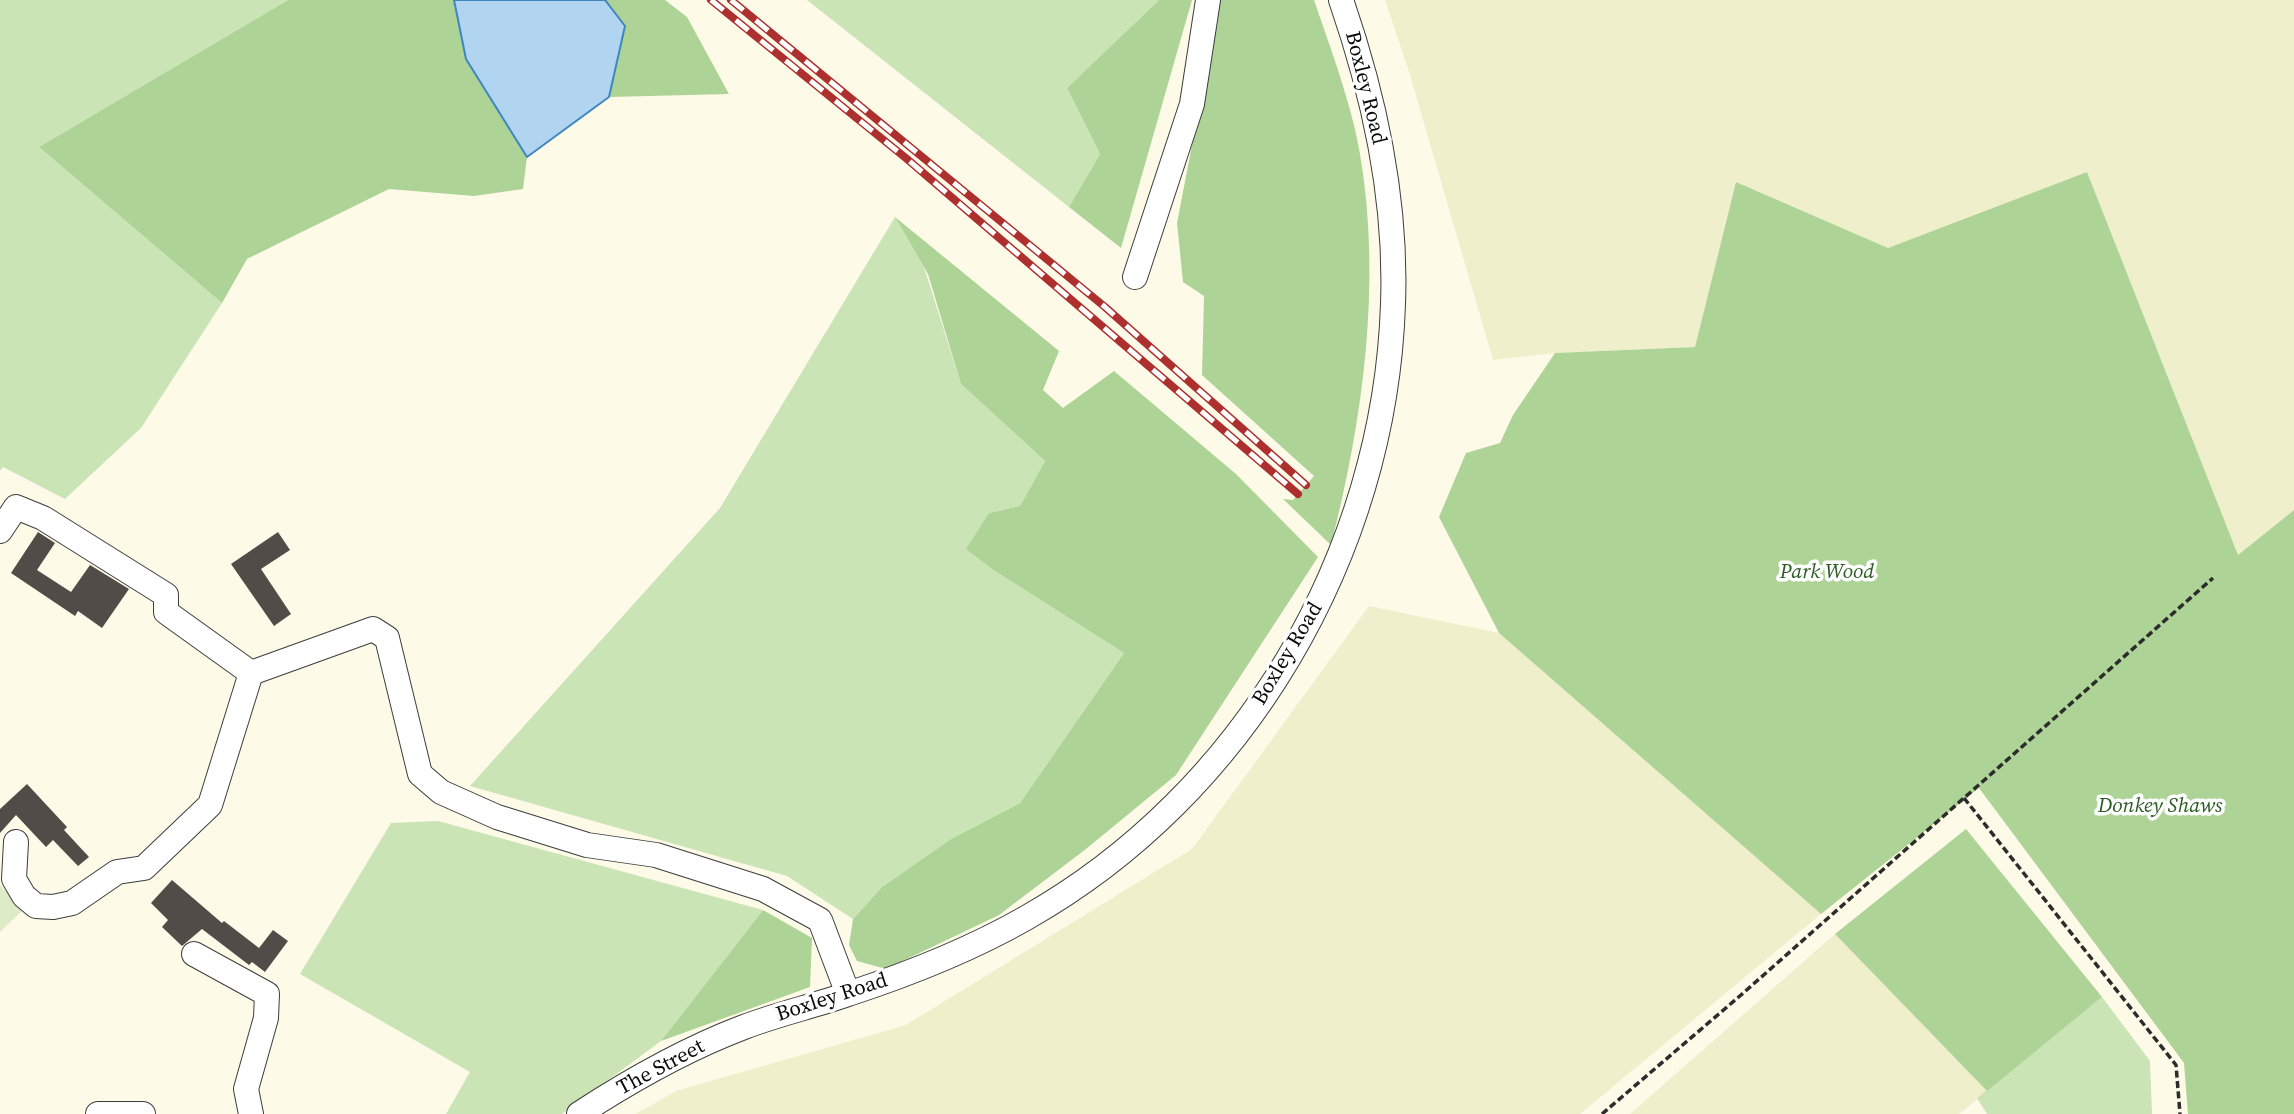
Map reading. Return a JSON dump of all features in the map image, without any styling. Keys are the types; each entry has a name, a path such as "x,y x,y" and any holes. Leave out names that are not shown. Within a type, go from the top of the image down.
{"street":[{"path":"1135,276 1192,104 1208,0"},
{"name":"Boxley Road","path":"744,1027 925,966 1027,917 1078,886 1152,828 1194,785 1260,703 1300,640 1328,585 1353,519 1375,442 1387,377 1393,305 1390,211 1384,166 1369,87 1341,0"},
{"path":"0,531 16,508 43,518 166,595 166,612 251,673"},
{"path":"251,673 373,629 387,638 420,774 441,792 497,817 574,841 656,855 763,889 820,920 848,994"},
{"path":"16,842 14,879 24,896 36,906 53,907 72,902 117,872 144,868 210,805 251,673"},
{"path":"194,954 267,994 267,1018 246,1089 251,1114"},
{"name":"The Street","path":"579,1114 646,1073 744,1027"},
{"path":"98,1114 143,1114"}],"path":[{"path":"1602,1114 2213,578"},
{"path":"1964,798 2176,1065 2180,1114"}],"green space":[{"path":"0,0 288,0 39,147 222,303 141,428 65,499 3,467 0,471"},
{"path":"288,0 454,0 466,59 527,157 523,189 474,196 389,189 247,259 222,303 39,147"},
{"path":"605,0 665,0 687,17 729,94 609,97 625,26"},
{"path":"807,0 1159,0 1067,88 1100,154 1069,207"},
{"path":"1159,0 1192,0 1121,248 1069,207 1100,154 1067,88"},
{"path":"1220,0 1314,0 1352,116 1360,154 1369,252 1366,351 1352,449 1331,545 1283,499 1293,500 1314,476 1202,375 1204,296 1183,282 1177,223"},
{"path":"1385,0 2294,0 2294,510 2238,555 2087,172 1888,248 1736,182 1695,347 1555,353 1493,360 1410,75"},
{"name":"Park Wood","path":"2087,172 2238,555 2294,510 2294,1114 2188,1114 2184,1063 1979,788 1821,914 1499,633 1439,517 1466,453 1500,443 1513,415 1555,353 1695,347 1736,182 1888,248"},
{"path":"895,217 924,267 961,384 1045,461 1020,506 989,513 995,571 1124,653 1020,803 951,839 882,887 853,919 787,876 470,786 720,508"},
{"path":"895,217 1059,351 1043,390 1063,408 1114,371 1236,474 1318,557 1176,775 1086,849 999,915 886,969 857,961 849,945 853,919 882,887 951,839 1020,803 1124,653 995,571 966,549 989,513 1020,506 1045,461 961,384 928,274"},
{"path":"1369,606 1499,633 1821,914 1580,1114 636,1114 676,1091 906,1025 1192,849"},
{"path":"438,821 763,910 661,1041 562,1114 446,1114 470,1072 300,974 391,823"},
{"path":"1966,829 2102,997 1987,1091 1835,934"},
{"path":"0,885 23,910 0,932"},
{"path":"763,910 812,938 810,987 661,1041"},
{"path":"1835,934 1987,1091 1959,1114 1630,1114"},
{"path":"2102,997 2150,1061 2152,1114 1987,1114 1977,1098"}],"water":[{"path":"454,0 605,0 625,26 609,97 527,157 466,59"}],"building":[{"path":"38,532 55,543 37,570 71,592 90,565 129,589 102,628 78,611 75,616 11,573"},
{"path":"278,532 290,550 261,569 291,614 274,626 231,564"},
{"path":"27,784 67,827 64,830 89,857 78,866 53,840 46,847 16,815 0,833 0,809"},
{"path":"172,880 222,923 224,921 259,948 273,930 288,941 265,972 252,962 249,965 202,929 182,946 162,927 168,920 151,903"}],"railway":[{"path":"711,0 907,159 1298,494"},
{"path":"731,0 1105,307 1306,485"}],"park label":[{"name":"Donkey Shaws","path":"2160,807"}]}
